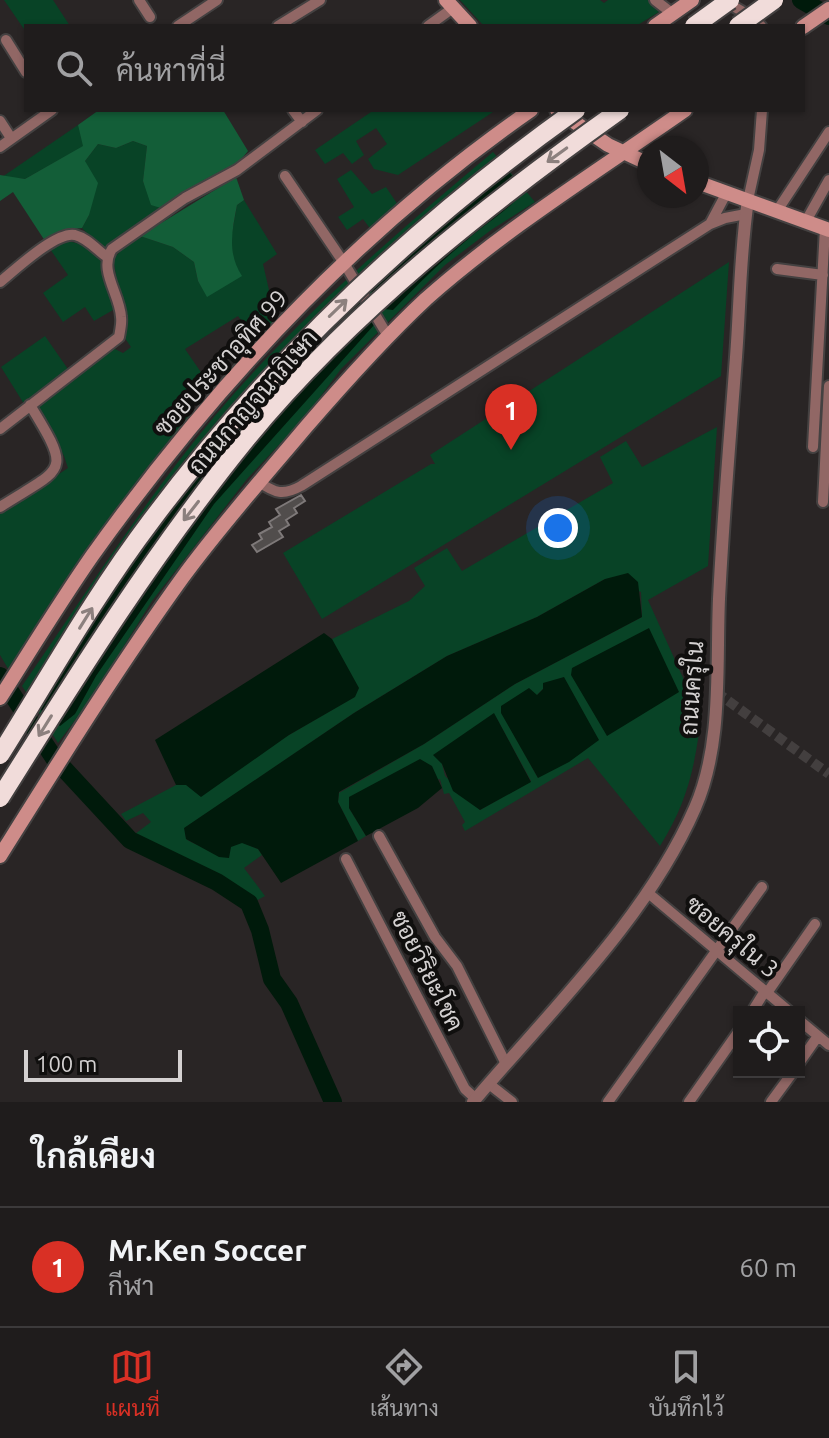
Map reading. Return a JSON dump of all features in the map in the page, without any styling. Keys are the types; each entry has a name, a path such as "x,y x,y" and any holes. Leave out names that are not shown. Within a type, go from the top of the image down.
{"highway":[{"path":"697,24 730,0"},
{"path":"741,24 774,0"},
{"name":"ถนนกาญจนาภิเษก","path":"0,755 111,577 151,521 226,428 306,339 404,244 508,159 573,112"},
{"name":"ถนนกาญจนาภิเษก","path":"0,798 113,621 248,437 327,351 421,262 531,173 617,112"}],"main road":[{"path":"658,24 692,0"},
{"path":"450,4 468,24"},
{"path":"806,25 829,9"},
{"name":"ซอยประชาอุทิศ 99","path":"0,698 91,557 170,453 251,357 344,263 412,201 528,112"},
{"path":"560,112 621,152 637,159"},
{"path":"0,856 178,584 259,482 348,378 427,299 484,252 621,152 682,112"},
{"path":"709,186 727,192 747,207 777,211 827,229"}],"street":[{"path":"139,0 150,17"},
{"path":"181,24 217,0"},
{"path":"281,24 320,0"},
{"path":"655,0 673,14"},
{"path":"722,0 759,24"},
{"path":"430,24 450,4"},
{"path":"6,40 24,69"},
{"path":"0,147 48,112"},
{"path":"294,112 302,122"},
{"path":"0,429 119,337 121,318 107,267 107,257 112,249 185,198 237,170 314,112"},
{"path":"259,482 285,494 301,486 710,224 747,207 759,150 762,112"},
{"path":"0,121 11,138"},
{"path":"777,211 829,132"},
{"path":"285,176 344,263 388,336"},
{"path":"806,221 829,180"},
{"path":"710,224 727,192"},
{"name":"ถนนครุใน","path":"474,1101 589,968 647,892 697,805 711,743 747,207"},
{"path":"813,447 827,229"},
{"path":"0,282 33,255 65,235 83,238 107,257"},
{"path":"777,269 823,275"},
{"path":"823,502 829,386"},
{"path":"0,507 52,474 58,464 53,443 30,405"},
{"path":"379,836 435,937 457,966 506,1064"},
{"name":"ซอยวิริยะโชค","path":"346,859 474,1101"},
{"path":"608,1102 762,887"},
{"name":"ซอยครุใน 3","path":"647,892 783,1006"},
{"path":"756,1006 815,924"},
{"path":"805,1025 829,1045"},
{"path":"805,1054 818,1036"},
{"path":"689,1102 733,1040"},
{"path":"771,1102 789,1078"},
{"path":"489,1084 512,1102"}],"green space":[{"path":"4,0 53,0 69,24 24,24 24,29"},
{"path":"460,0 600,0 604,3 608,0 651,0 659,12 639,24 482,24"},
{"path":"96,112 224,112 248,151 239,162 164,209 151,205 143,181 147,146 133,141 116,148 98,144 85,161 98,183 82,228 65,230 45,241 13,192 0,201 0,175 25,179 83,146 78,125"},
{"path":"371,112 493,112 398,175 374,169 368,159 387,144 376,128 356,141 364,155 352,164 343,153 325,164 315,150"},
{"path":"78,125 84,146 25,179 2,177"},
{"path":"133,141 147,146 143,182 164,209 102,249 82,228 89,215 85,161 98,144 116,148"},
{"path":"493,152 535,202 445,265 341,369 306,416 247,479 152,601 91,699 58,743 22,686 158,489 212,419 287,337 368,260"},
{"path":"351,170 372,194 386,187 398,205 372,231 363,219 347,230 338,217 354,207 337,179"},
{"path":"236,177 244,200 237,205 232,233 233,250 242,276 207,297 198,281 194,262 173,247 140,236"},
{"path":"244,200 277,254 263,264 269,290 268,304 282,322 258,342 238,316 185,349 207,381 184,396 194,411 124,500 10,672 0,655 0,513 68,468 38,408 113,348 123,353 131,347 122,334 121,303 113,259 127,244 140,236 173,247 194,262 198,281 208,296 233,262 231,238 237,205"},
{"path":"61,241 86,247 105,270 115,305 113,310 94,321 85,307 63,322 43,293 68,275 50,249"},
{"path":"729,262 721,376 322,619 283,553 435,464 430,455"},
{"path":"45,336 70,372 24,404 1,367"},
{"path":"717,427 708,566 648,600 693,700 693,708 702,708 690,780 678,813 660,846 588,758 465,831 462,825 465,822 449,793 444,794 440,779 349,808 366,836 358,841 338,802 339,793 424,744 515,684 642,617 641,592 605,579 537,617 447,656 354,713 185,828 186,839 192,843 221,847 242,842 258,849 262,855 244,868 265,896 252,903 135,834 151,822 143,813 126,821 121,814 176,785 186,785 289,735 354,697 332,639 409,601 425,586 414,568 447,548 462,571 613,483 600,457 626,441 642,467","holes":["543,689 538,778 501,707 537,695","497,719 531,781 480,810 445,776 442,764"]}],"shaded area":[{"path":"492,162 510,173 524,191 447,257 393,310 384,309 361,277 478,171"},
{"path":"345,288 364,303 374,325 214,504 96,676 75,714 60,726 42,711 30,691 36,677 186,458"},
{"path":"628,573 638,582 642,617 515,684 424,744 339,792 338,802 358,841 281,883 258,849 242,843 231,847 229,858 219,857 186,839 184,828 354,713 447,656 537,617 605,579"},
{"path":"649,628 679,692 607,736 571,675 572,668"},
{"path":"324,633 332,639 359,688 355,697 289,735 201,797 186,785 176,785 155,740"},
{"path":"564,677 599,740 569,762 538,778 501,713 501,706 529,688 537,695 543,689 543,683"},
{"path":"494,713 531,782 480,810 453,791 442,764 433,755"},
{"path":"420,759 432,766 442,788 418,808 366,836 349,808 349,797"}],"building":[{"path":"301,495 305,501 294,508 297,513 286,520 289,525 279,531 283,537 257,552 252,545 262,539 259,534 272,527 269,522 280,515 276,509"}],"waterway":[{"path":"801,0 829,16"},
{"path":"0,676 54,758 130,840 217,882 249,903 260,930 272,979 289,1003 333,1102"}],"tunnel":[{"path":"716,692 829,774"}],"place":[{"name":"Mr.Ken Soccer","path":"511,450"}]}
